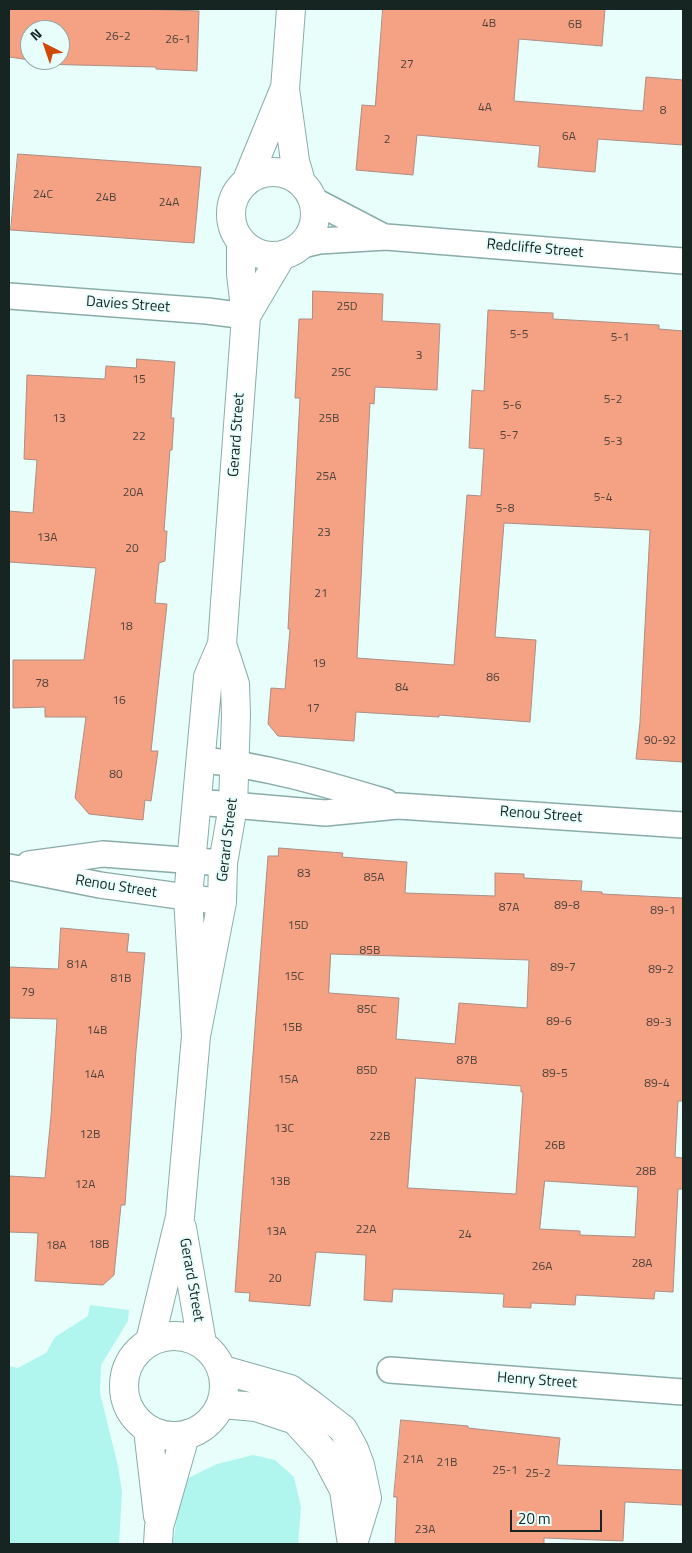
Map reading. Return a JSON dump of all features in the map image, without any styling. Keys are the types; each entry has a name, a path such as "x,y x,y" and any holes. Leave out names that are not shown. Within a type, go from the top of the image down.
{"street":[{"path":"285,89 247,180 238,190 232,203 231,216 234,230 241,241 249,249 259,254 271,256 292,250 309,235 316,211 295,161 285,89 291,9"},
{"path":"247,180 260,174 274,172 288,174 307,191"},
{"name":"Redcliffe Street","path":"307,191 386,237"},
{"name":"Redcliffe Street","path":"292,250 319,241 386,237 683,261"},
{"name":"Gerard Street","path":"196,1036 188,897 208,677 222,644 246,316 241,267 241,241"},
{"name":"Gerard Street","path":"246,316 292,250"},
{"name":"Davies Street","path":"9,296 207,310 246,316"},
{"name":"Gerard Street","path":"150,1341 180,1217 196,1036 222,902 222,863 233,806 236,684 222,644"},
{"name":"Renou Street","path":"201,760 235,763 337,788 398,806"},
{"name":"Renou Street","path":"197,802 325,813 398,806 683,825"},
{"name":"Renou Street","path":"10,867 103,854 222,863"},
{"name":"Renou Street","path":"10,867 100,885 222,902"},
{"name":"Gerard Street","path":"180,1217 202,1343"},
{"path":"167,1336 185,1337 202,1343 214,1355 222,1370 222,1404 213,1418 201,1430 185,1436 166,1436 148,1430 135,1418 126,1403 123,1385 127,1368 136,1353 150,1341 167,1336"},
{"path":"222,1370 290,1390 343,1429 360,1465 366,1498 353,1544"},
{"name":"Henry Street","path":"390,1370 683,1392"},
{"path":"222,1404 256,1407 295,1420 324,1452 344,1490 353,1544"},
{"path":"148,1430 158,1536"},
{"path":"158,1536 185,1436"}],"shaded area":[{"path":"90,1305 129,1310 128,1321 101,1365 100,1393 118,1466 122,1492 119,1544 9,1544 9,1366 18,1368 46,1353 55,1337 88,1316"},
{"path":"253,1455 275,1460 294,1477 301,1507 298,1544 173,1544 182,1481 217,1464"}],"building":[{"path":"9,9 199,11 197,71 156,69 156,67 70,65 70,20 20,20 20,59 9,57"},
{"path":"383,9 605,9 602,46 519,39 514,101 643,111 646,77 683,80 683,145 598,139 595,172 538,167 540,146 417,135 413,175 356,170 362,105 375,106"},
{"path":"18,154 201,167 194,243 11,230"},
{"path":"313,291 383,294 382,321 440,324 437,390 375,387 374,404 370,403 357,658 454,665 467,495 481,496 484,449 469,448 472,390 484,391 488,310 553,313 553,319 659,325 659,329 683,331 683,762 636,759 640,722 650,530 504,523 495,637 536,640 530,722 439,715 439,717 356,712 354,741 278,736 268,724 271,688 285,689 290,629 288,629 300,398 295,398 299,319 312,319"},
{"path":"137,359 175,362 171,418 174,418 172,450 170,450 164,531 167,531 165,561 159,563 155,603 167,604 151,751 158,751 151,801 145,800 143,820 89,814 75,798 86,717 45,717 45,707 13,708 13,660 84,660 96,568 9,562 9,511 33,513 37,460 24,459 27,375 105,379 106,366 136,368"},
{"path":"279,848 343,853 342,857 407,862 405,893 495,896 495,873 524,874 524,878 582,881 581,891 602,892 602,894 683,898 683,1101 678,1101 675,1157 683,1158 683,1189 678,1189 673,1292 655,1291 654,1299 576,1295 575,1305 531,1303 531,1308 503,1307 504,1294 393,1289 392,1302 364,1300 366,1255 316,1252 310,1306 249,1301 250,1293 235,1292 268,856 278,856","holes":["331,954 529,960 527,1008 459,1003 455,1044 396,1039 399,998 329,993","416,1078 521,1086 521,1092 523,1092 516,1194 408,1188","545,1181 638,1187 635,1237 580,1235 580,1231 540,1229"]},
{"path":"61,928 129,934 127,952 145,953 125,1205 121,1205 114,1275 103,1285 35,1281 38,1233 9,1232 9,1176 45,1178 57,1019 9,1018 9,967 58,969"},
{"path":"401,1420 468,1426 468,1428 560,1438 557,1465 683,1470 683,1505 625,1502 623,1541 544,1538 544,1544 395,1544 397,1497 394,1497"}]}
